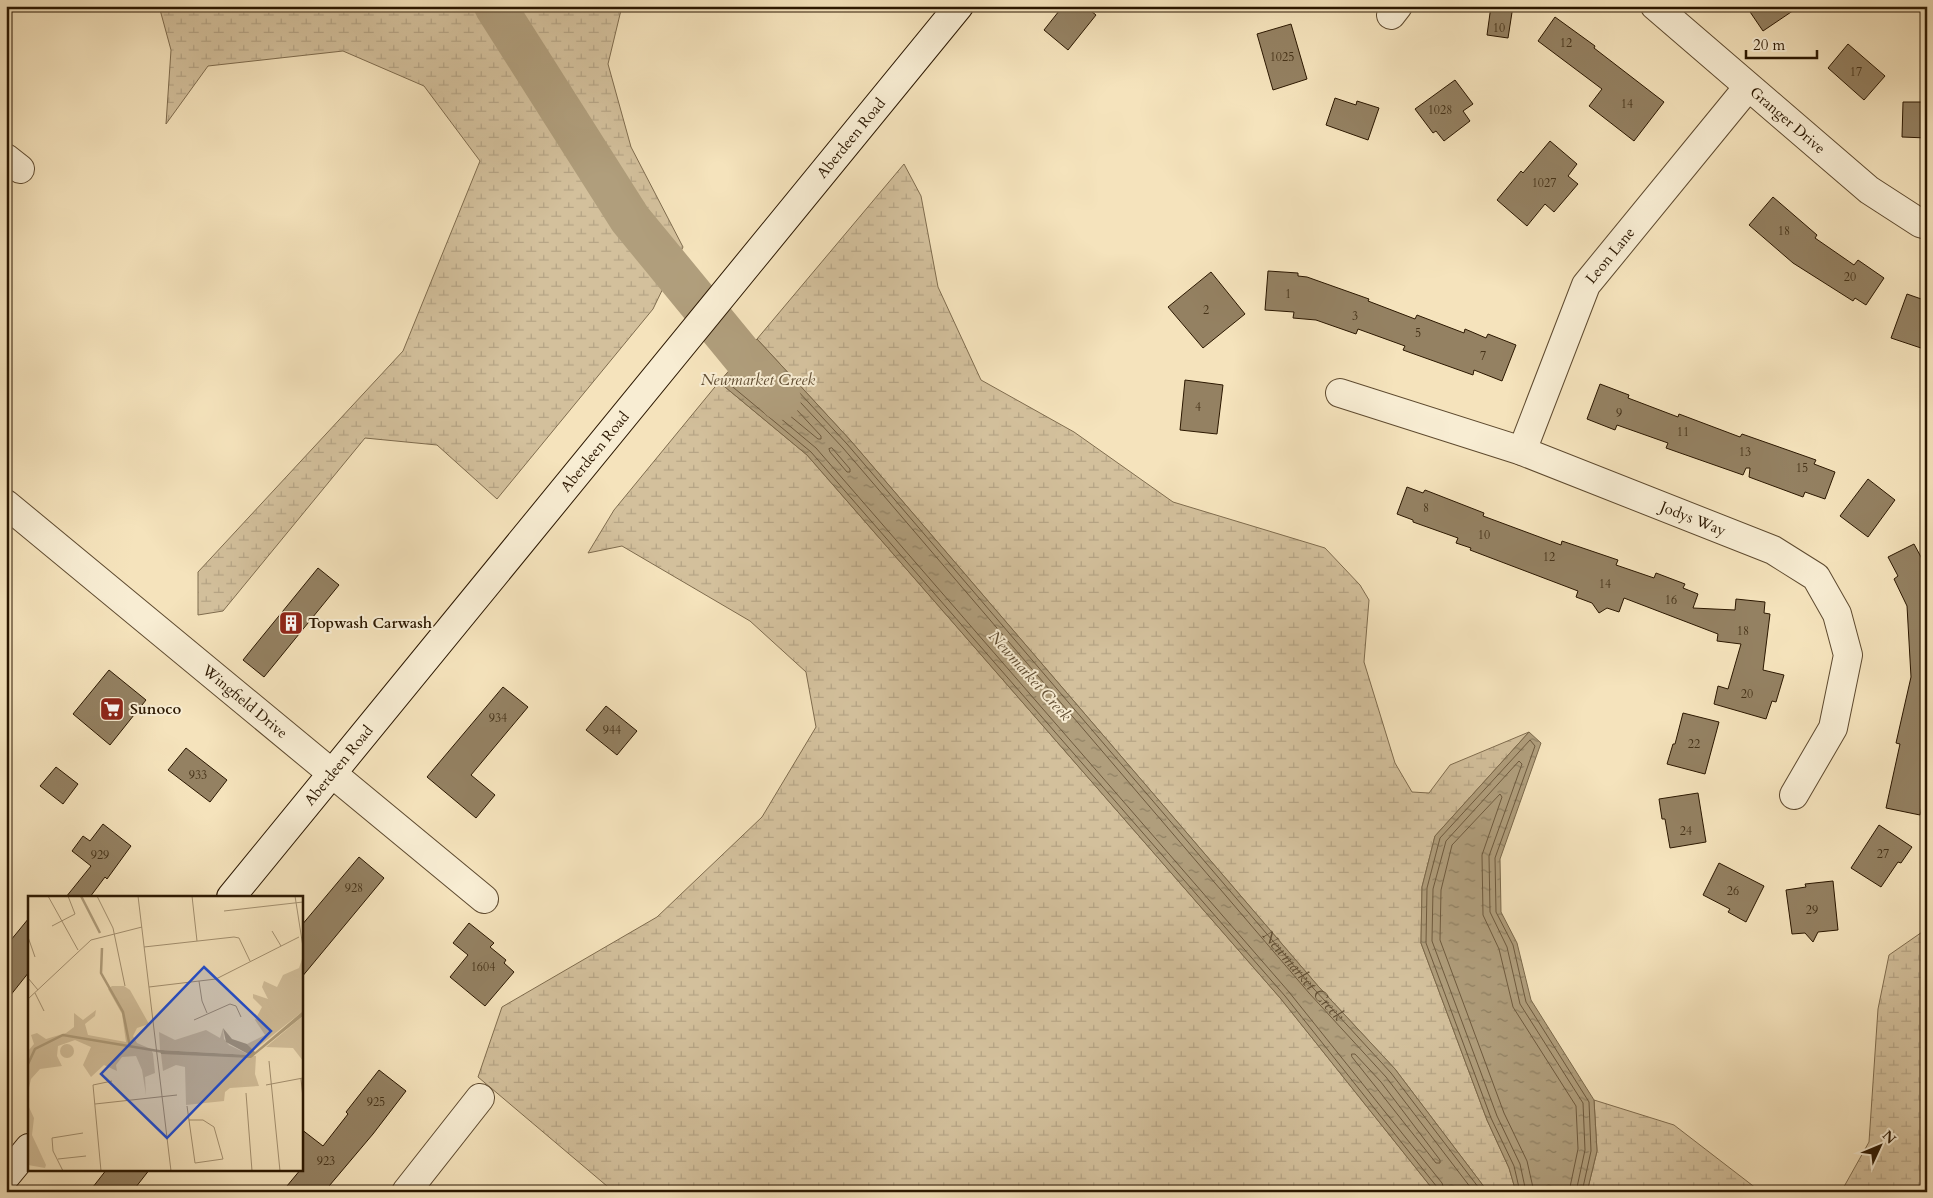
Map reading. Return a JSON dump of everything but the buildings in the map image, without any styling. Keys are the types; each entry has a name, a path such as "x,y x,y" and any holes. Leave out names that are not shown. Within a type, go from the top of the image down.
{"street":[{"name":"Aberdeen Road","path":"232,896 959,6"},
{"name":"Granger Drive","path":"1655,6 1870,190 1920,223 1927,225"},
{"name":"Leon Lane","path":"1522,451 1586,285 1748,87"},
{"name":"Jodys Way","path":"1340,393 1522,451 1773,550 1816,577 1837,614 1848,655 1833,728 1794,795"},
{"name":"Wingfield Drive","path":"6,504 484,899"},
{"path":"406,1192 480,1098"},
{"path":"6,1176 28,1149"}],"green space":[{"path":"159,6 622,6 608,64 631,147 683,247 653,309 497,499 437,445 365,438 223,611 198,615 198,572 403,351 480,161 424,86 343,51 208,66 166,124 171,50"},
{"path":"904,164 921,196 938,287 981,380 1074,432 1173,502 1325,548 1360,585 1369,600 1364,662 1395,763 1412,792 1429,793 1450,765 1529,732 1435,836 1422,887 1421,943 1487,1120 1509,1168 1516,1192 1488,1192 1395,1069 1318,986 851,441 757,339"},
{"path":"719,382 807,455 1281,999 1435,1192 614,1192 478,1077 502,1007 657,917 762,817 816,727 806,672 750,621 622,546 588,553 614,510"},
{"path":"1925,930 1927,931 1927,1192 1841,1192 1869,1142 1878,1009 1889,955"},
{"path":"1594,1100 1674,1125 1761,1192 1587,1192 1597,1151"}],"water":[{"name":"Newmarket Creek","path":"757,339 851,441 1318,986 1395,1069 1488,1192 1435,1192 1281,999 807,455 719,382"},
{"path":"1529,732 1541,743 1500,859 1501,912 1517,943 1531,1000 1594,1100 1597,1151 1587,1192 1516,1192 1509,1168 1487,1120 1421,943 1422,887 1435,836"}],"waterway":[{"name":"Newmarket Creek","path":"495,6 630,219 780,399"},
{"path":"507,24 525,6"}],"place":[{"name":"Topwash Carwash","path":"291,623"},
{"name":"Sunoco","path":"112,709"}]}
